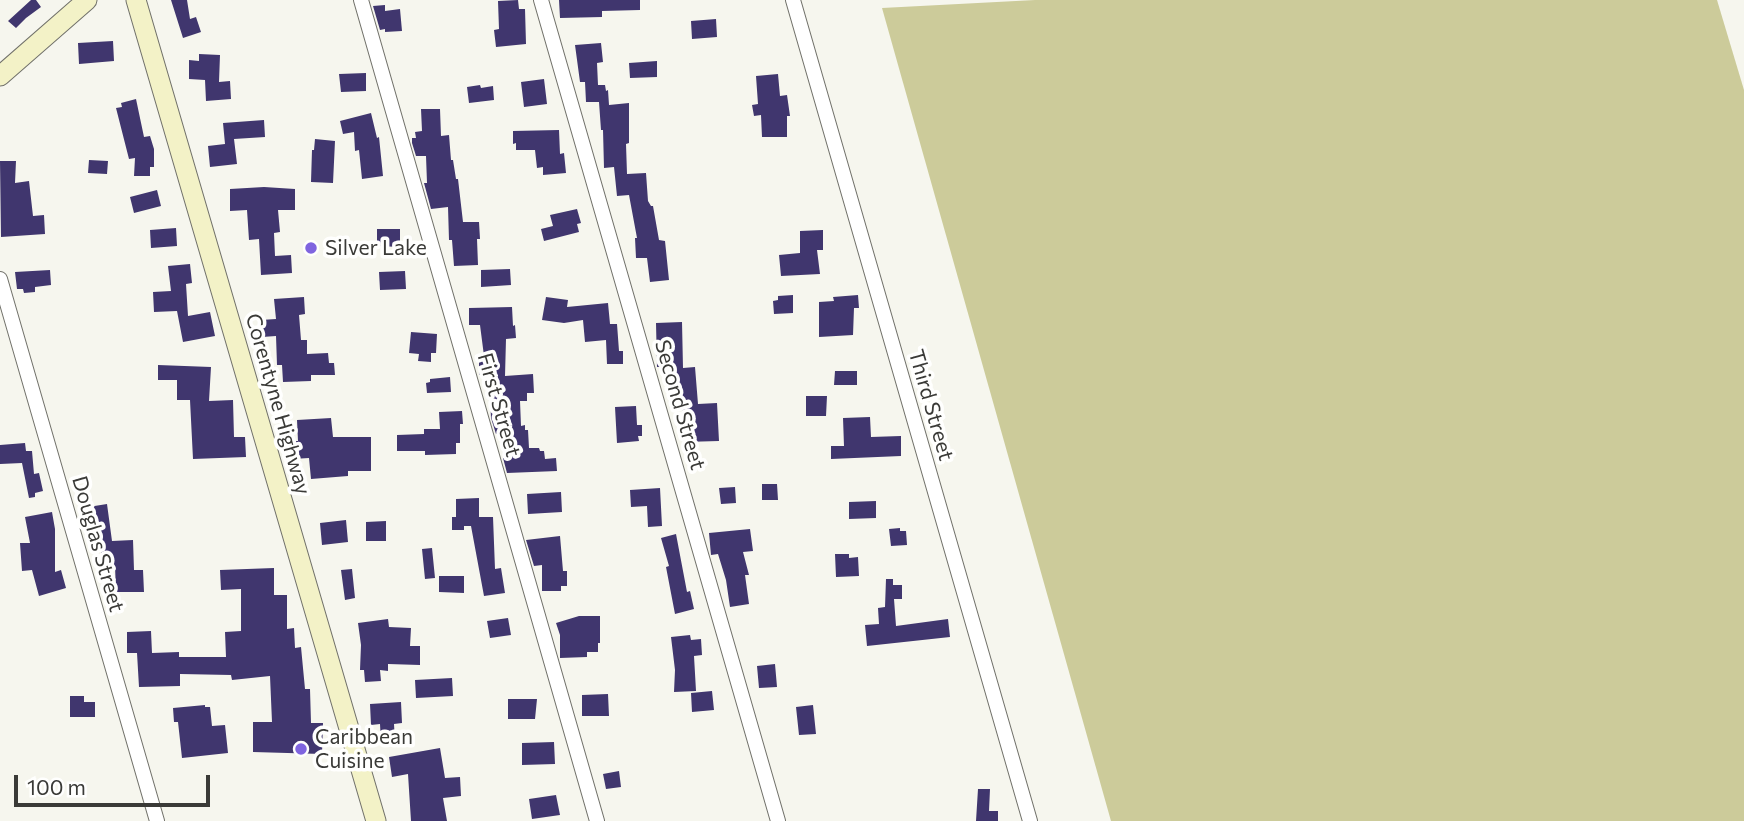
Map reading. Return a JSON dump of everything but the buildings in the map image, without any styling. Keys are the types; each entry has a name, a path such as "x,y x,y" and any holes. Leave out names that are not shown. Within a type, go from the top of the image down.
{"main road":[{"path":"0,76 87,0"},
{"name":"Corentyne Highway","path":"136,0 376,821"}],"street":[{"name":"First Street","path":"361,0 597,821"},
{"name":"Second Street","path":"541,0 778,821"},
{"name":"Third Street","path":"793,0 1030,821"},
{"name":"Douglas Street","path":"0,279 156,821"}],"shaded area":[{"path":"1035,0 1717,0 1744,90 1744,821 1111,821 882,8"}],"place":[{"name":"Silver Lake","path":"311,248"},
{"name":"Caribbean Cuisine","path":"301,749"}]}
